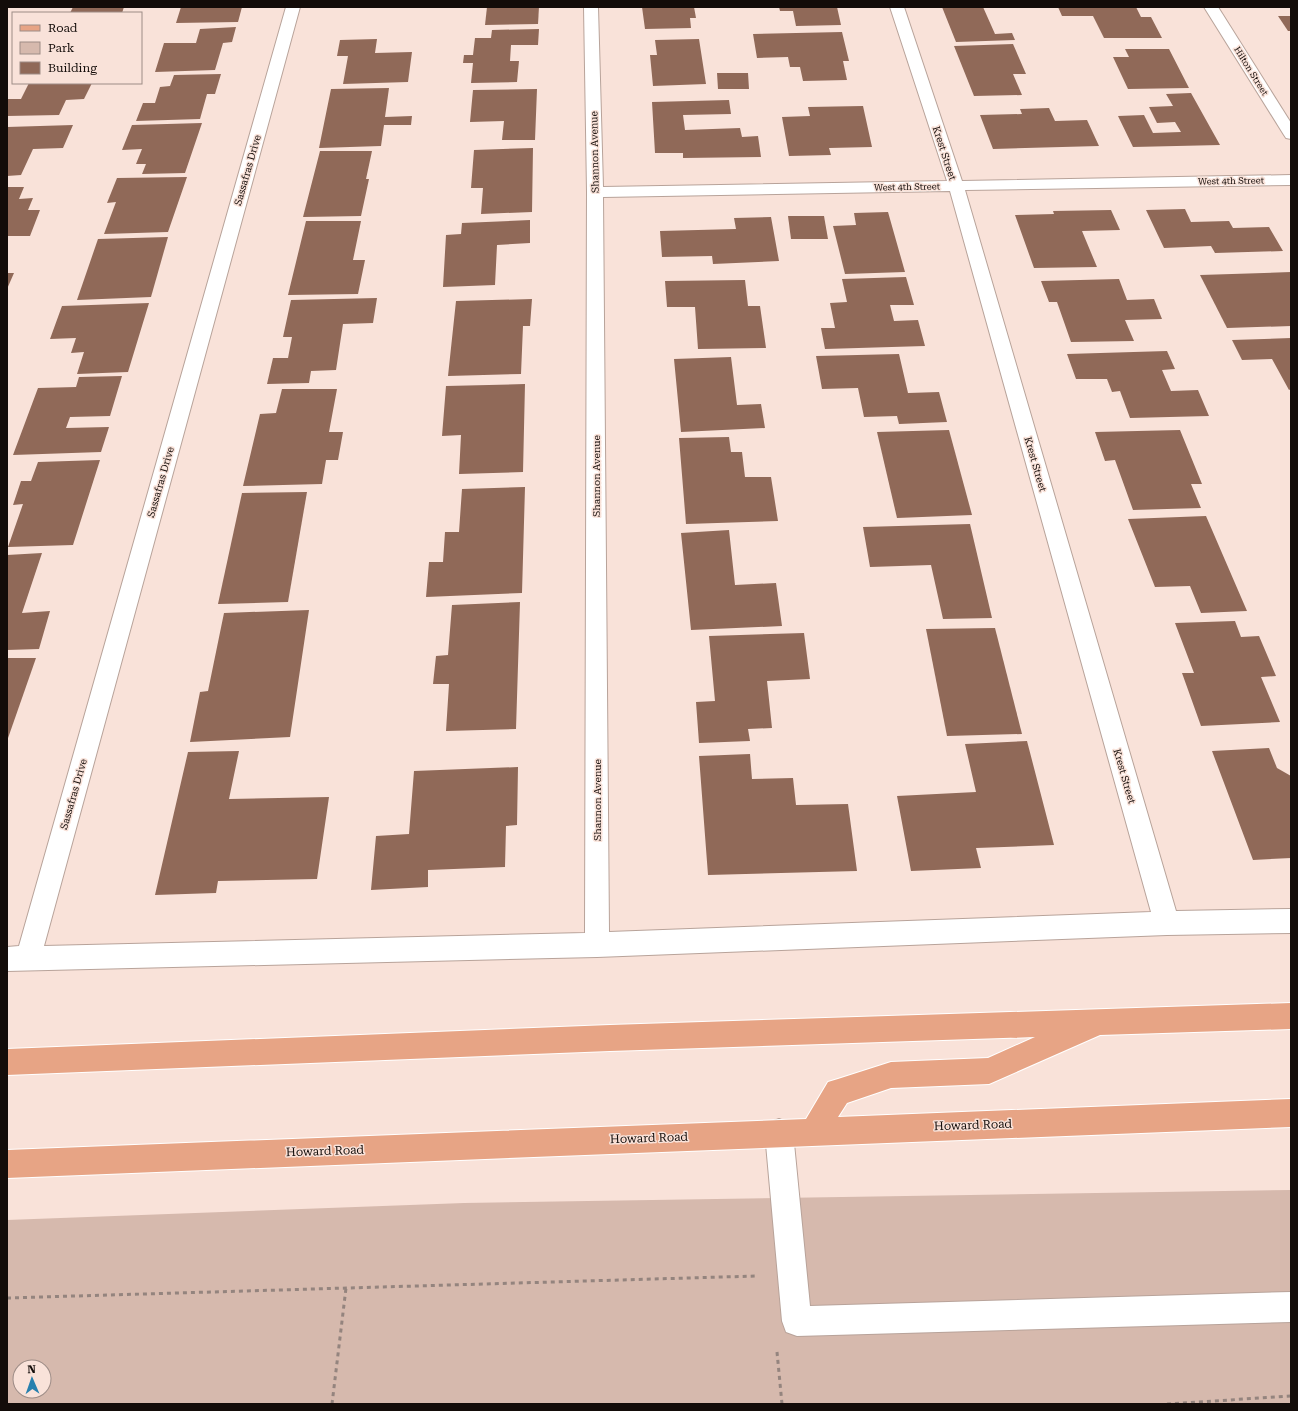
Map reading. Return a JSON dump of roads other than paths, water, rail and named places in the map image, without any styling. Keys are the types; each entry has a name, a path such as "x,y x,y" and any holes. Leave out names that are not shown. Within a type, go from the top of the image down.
{"main road":[{"path":"7,1062 618,1037 1291,1016"},
{"path":"814,1131 838,1092 891,1075 989,1072 1101,1022"},
{"name":"Howard Road","path":"7,1164 780,1132 1291,1113"}],"street":[{"name":"Sassafras Drive","path":"18,958 293,7"},
{"name":"Shannon Avenue","path":"591,7 595,192 598,945"},
{"name":"Krest Street","path":"897,7 956,186 1167,924"},
{"name":"Hilton Street","path":"1211,7 1291,135"},
{"name":"West 4th Street","path":"595,192 1291,180"},
{"path":"18,958 598,945 1167,924 1291,921"},
{"path":"780,1132 797,1321 1291,1307"}]}
